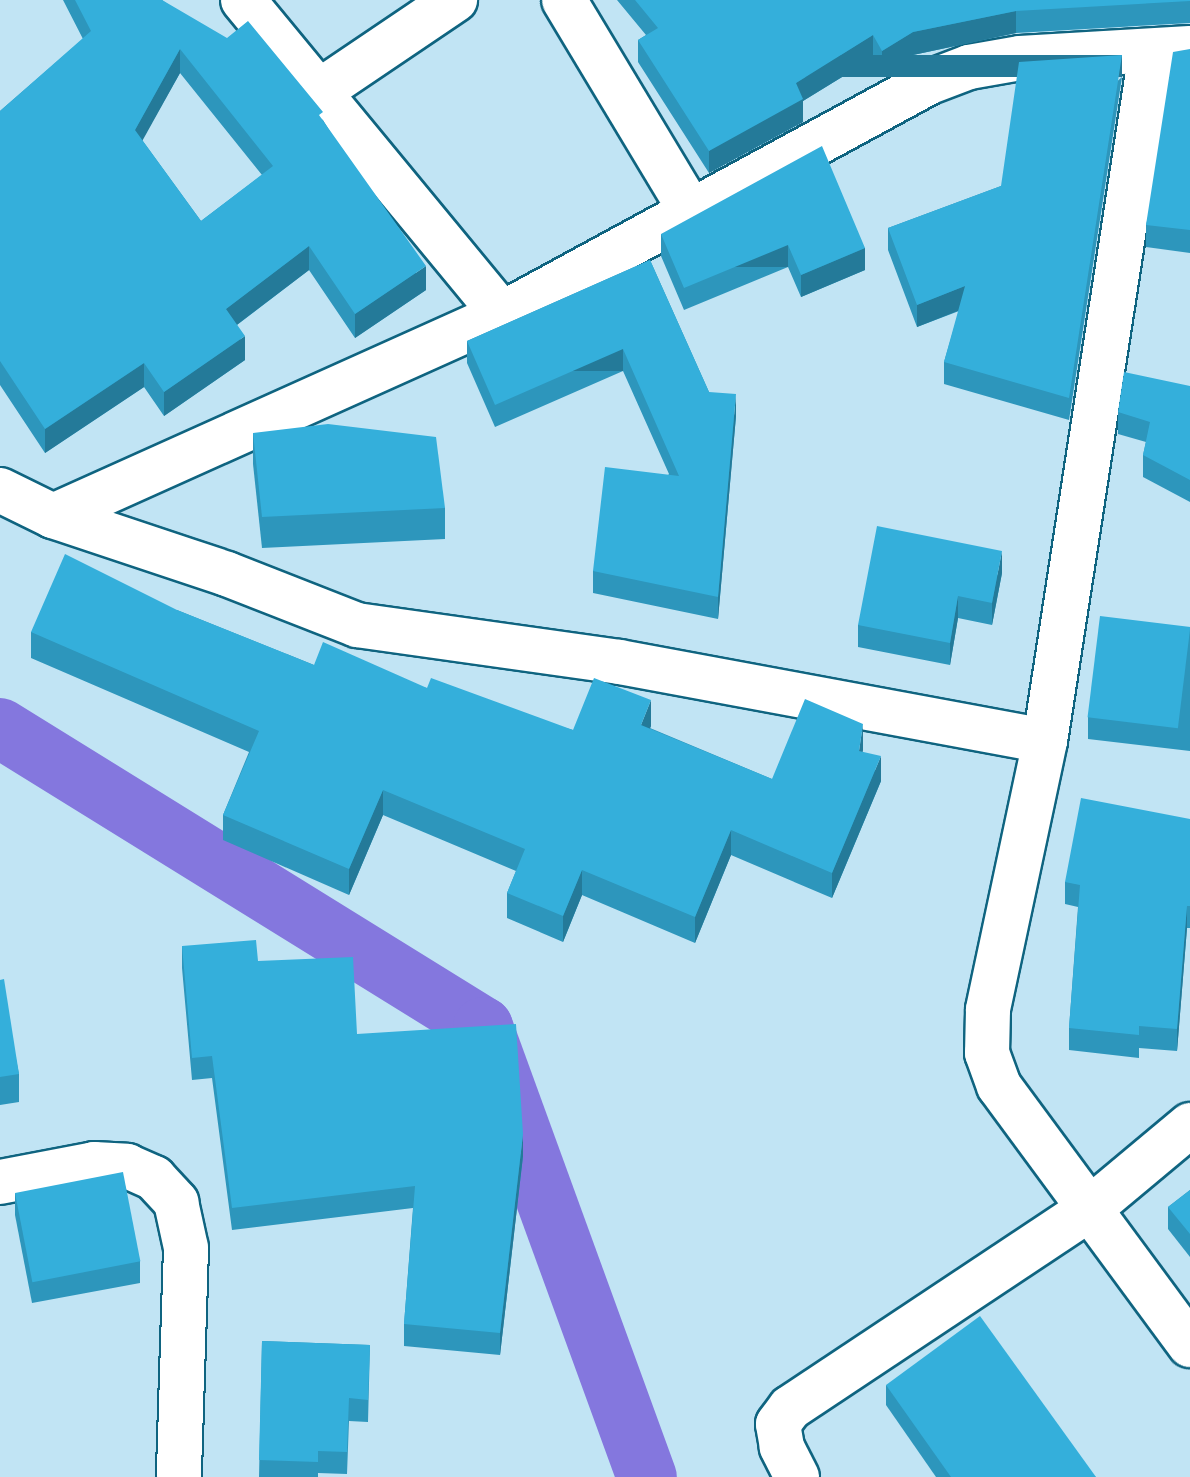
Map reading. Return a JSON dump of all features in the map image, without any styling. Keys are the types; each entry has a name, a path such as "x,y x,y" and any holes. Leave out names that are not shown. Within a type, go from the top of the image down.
{"street":[{"path":"243,0 502,314"},
{"path":"320,91 455,0"},
{"path":"564,0 692,213"},
{"path":"53,516 502,314 927,83 969,67 1020,58 1170,50 1045,741 988,1010 987,1053 999,1086 1092,1207 1190,1345"},
{"path":"0,490 53,516 227,574 357,625 619,662 1045,741"},
{"path":"797,1477 782,1447 778,1424 790,1408 1092,1207 1190,1125"},
{"path":"0,1182 94,1164 127,1166 154,1178 176,1202 186,1248 179,1477"}],"building":[{"path":"75,0 162,0 227,38 248,21 323,112 319,115 426,266 355,314 309,246 226,309 245,336 164,392 144,363 45,429 0,361 0,111 91,31","holes":["180,49 273,166 201,221 135,130"]},
{"path":"635,0 1190,1 1016,11 913,32 882,51 873,35 796,83 803,99 709,151 638,40 658,28"},
{"path":"1190,49 1190,230 1146,225 1173,52"},
{"path":"1122,55 1069,398 944,362 965,286 917,305 888,228 1001,186 1019,62"},
{"path":"822,146 865,248 801,275 788,245 684,288 661,234"},
{"path":"650,260 709,392 736,394 718,597 593,571 605,467 679,476 623,349 495,405 467,341"},
{"path":"1124,372 1190,386 1190,480 1143,455 1150,422 1118,412"},
{"path":"328,424 436,437 445,508 262,517 253,433"},
{"path":"877,526 1002,551 992,603 958,596 950,643 858,625"},
{"path":"65,554 177,610 314,665 323,642 427,688 431,678 573,730 594,678 651,700 641,725 772,779 805,699 863,724 859,751 881,756 832,873 731,830 695,917 582,870 563,916 507,893 525,849 383,790 349,869 223,815 259,731 31,632"},
{"path":"1100,616 1190,627 1178,728 1088,717"},
{"path":"1081,798 1190,819 1190,906 1187,906 1177,1029 1139,1026 1139,1035 1069,1028 1080,885 1065,882"},
{"path":"256,940 258,961 353,957 357,1034 516,1024 523,1134 500,1333 404,1324 415,1186 232,1208 212,1056 192,1058 182,946"},
{"path":"4,979 19,1074 0,1077 0,980"},
{"path":"123,1172 140,1261 32,1282 15,1193"},
{"path":"1190,1190 1190,1234 1168,1207"},
{"path":"980,1316 1096,1477 951,1477 886,1385"},
{"path":"262,1341 370,1345 368,1400 349,1398 347,1452 318,1451 318,1462 259,1460"}],"waterway":[{"path":"0,728 483,1027 647,1477"}]}
